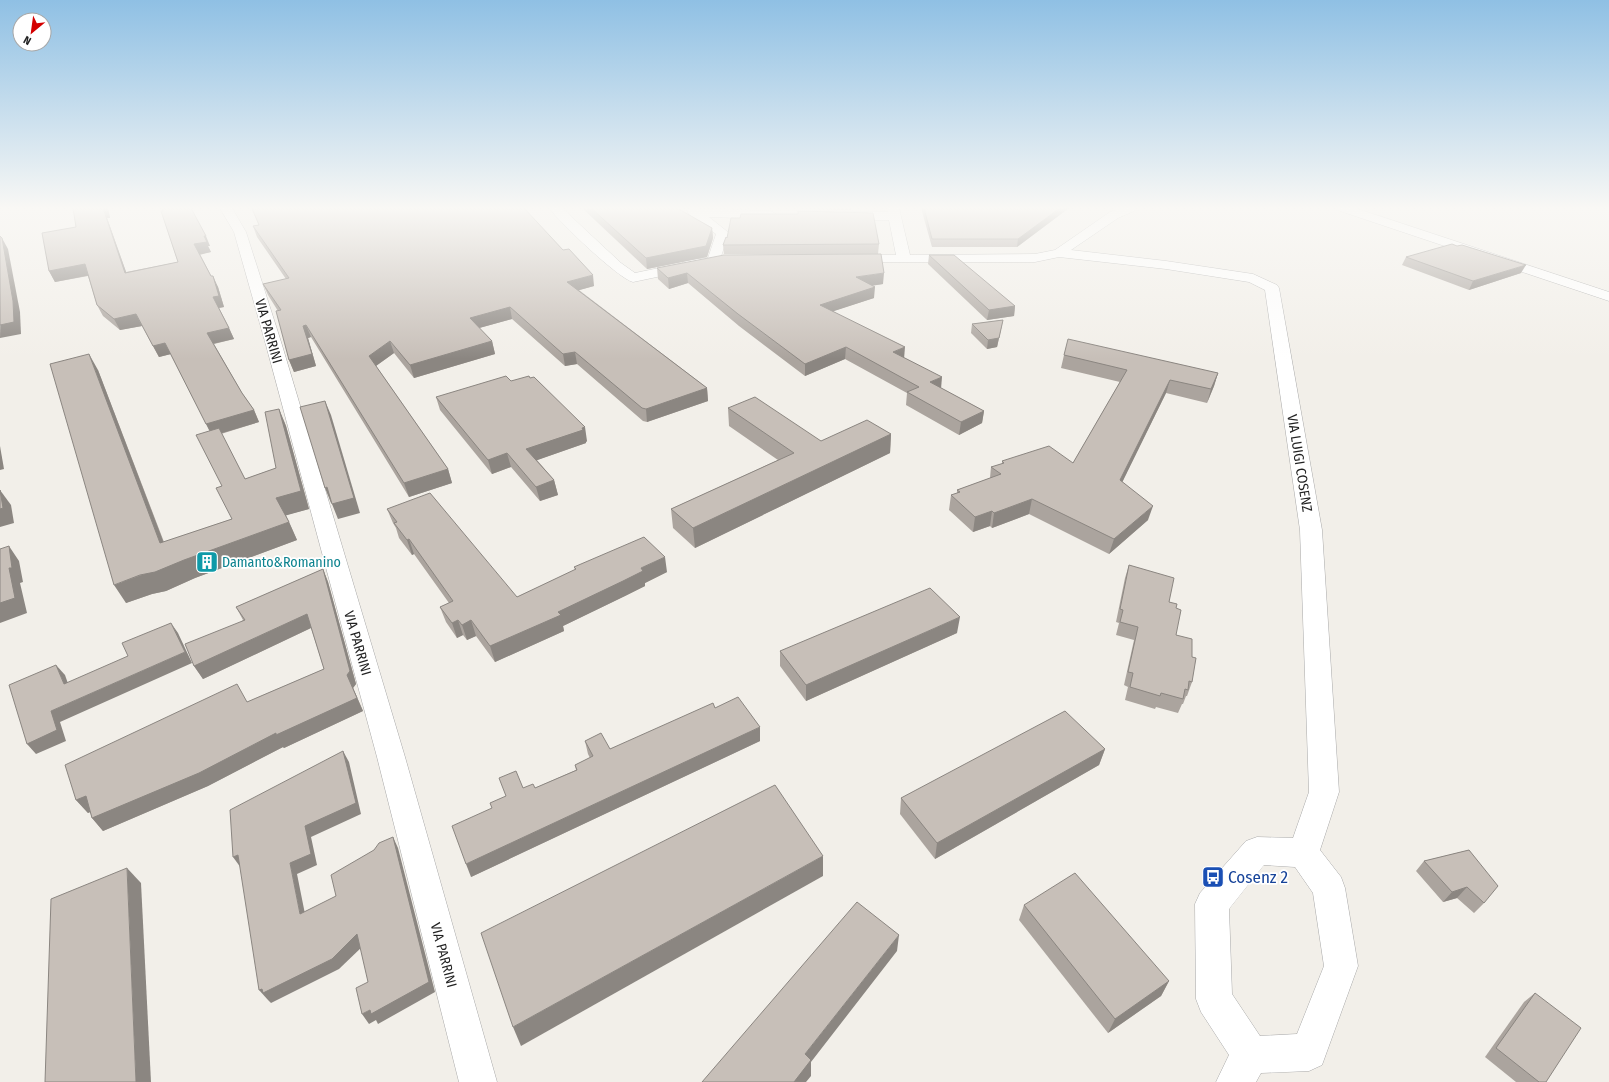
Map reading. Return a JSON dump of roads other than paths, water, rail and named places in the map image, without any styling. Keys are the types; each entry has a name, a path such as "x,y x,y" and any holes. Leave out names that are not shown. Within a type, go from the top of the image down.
{"street":[{"name":"VIA PARRINI","path":"248,258 391,757 478,1082"},
{"path":"608,258 633,278 719,261"},
{"path":"841,259 970,258"},
{"name":"VIA LUIGI COSENZ","path":"1108,258 1166,265 1253,278 1272,288 1311,538 1324,792 1302,853"},
{"path":"1496,258 1609,296"},
{"path":"616,266 719,261"},
{"path":"1257,851 1302,853 1329,888 1341,966 1309,1052 1243,1068 1214,999 1212,904 1257,851"}],"place":[{"name":"Damanto&Romanino","path":"207,562"},
{"name":"Cosenz 2","path":"1213,877"}]}
